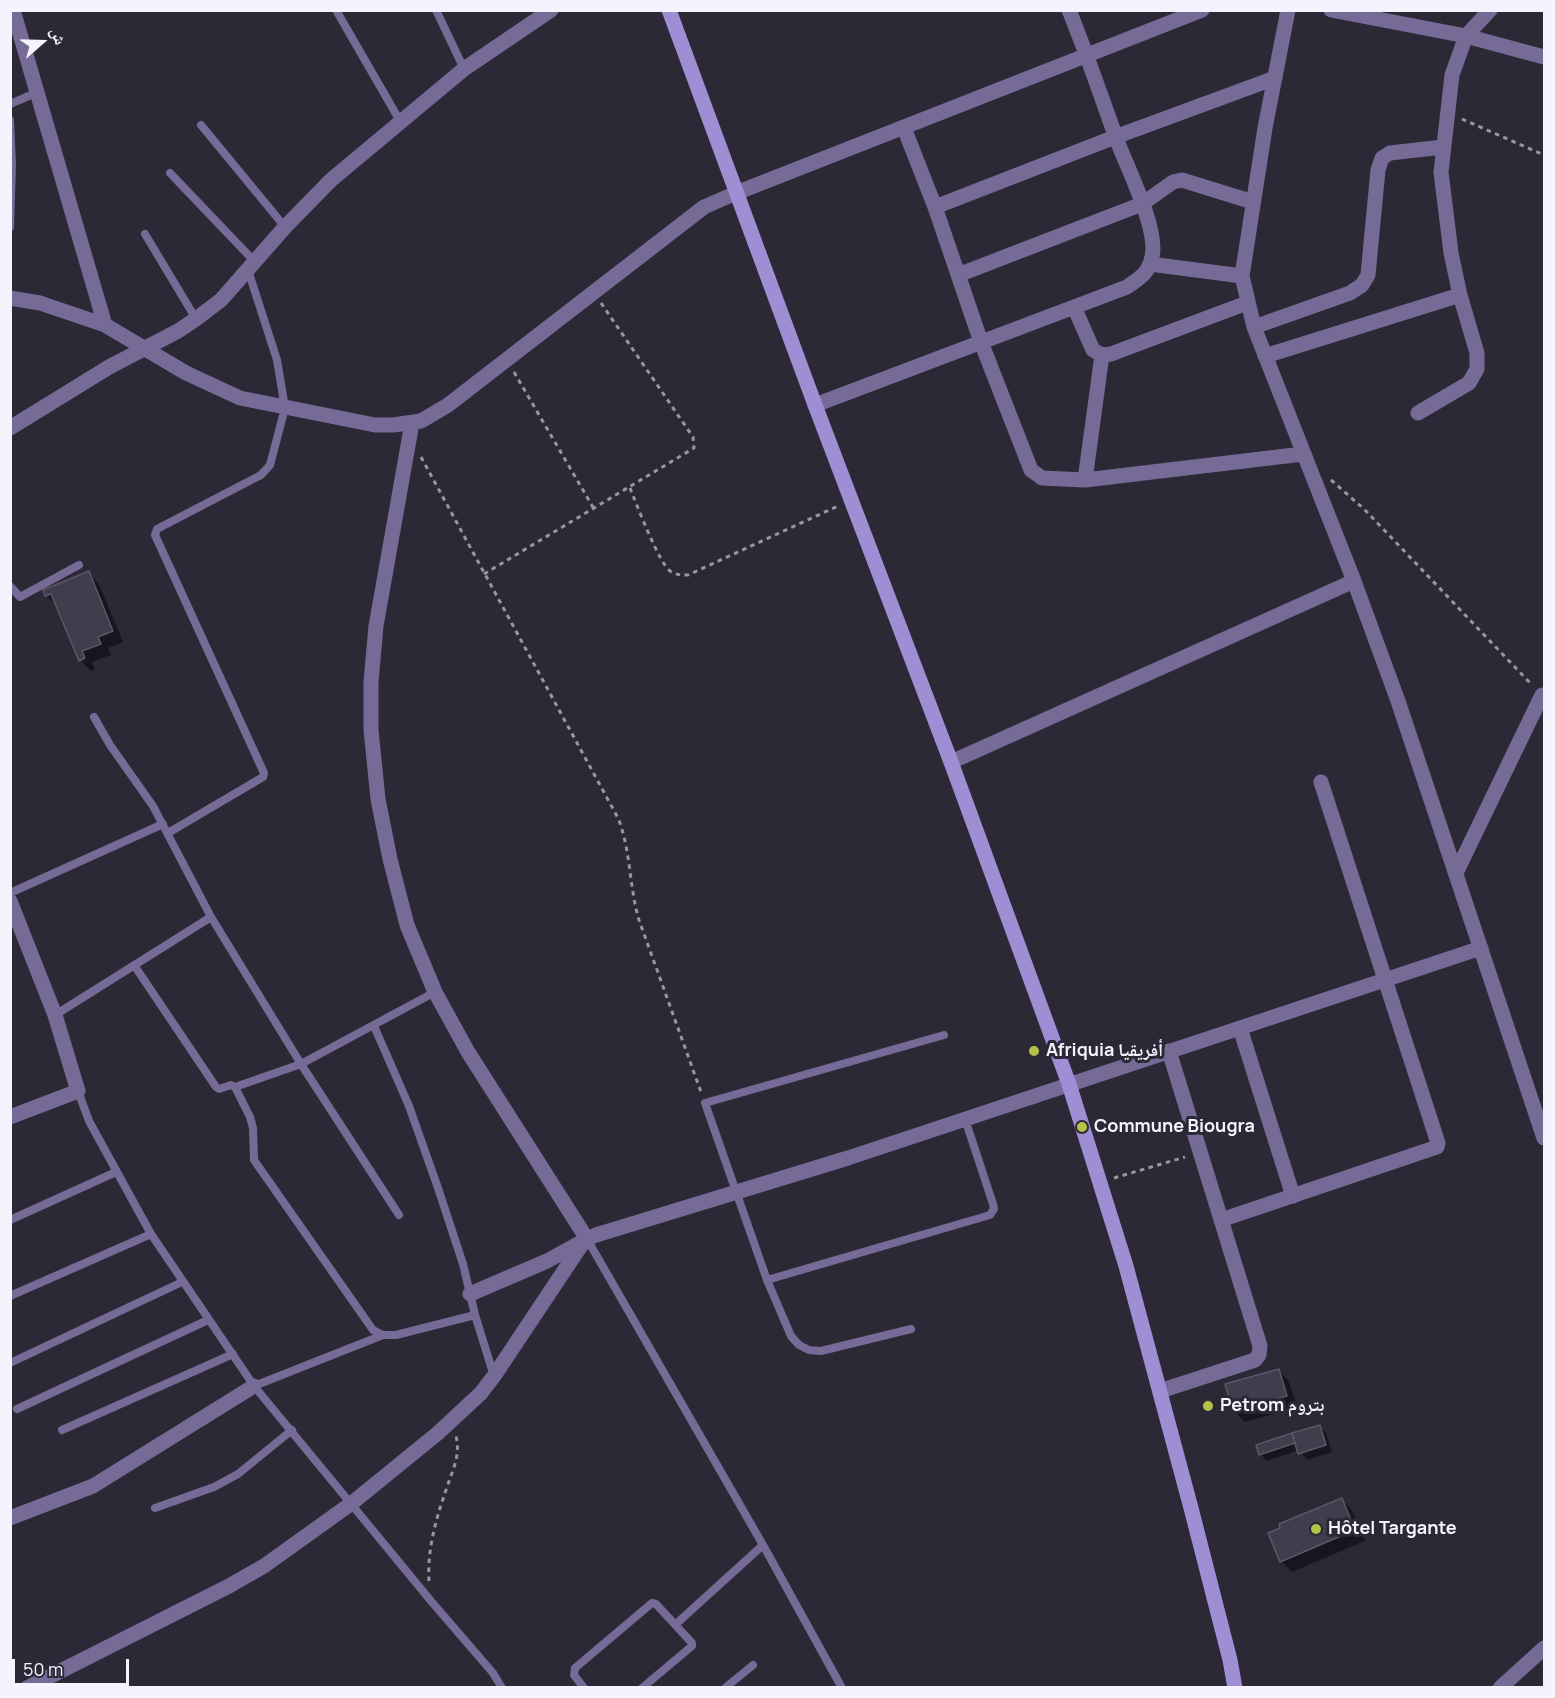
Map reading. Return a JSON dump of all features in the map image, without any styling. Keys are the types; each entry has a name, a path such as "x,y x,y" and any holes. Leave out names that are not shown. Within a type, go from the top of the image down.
{"main road":[{"path":"669,10 815,405 951,762 1069,1084 1101,1182 1160,1390 1230,1660 1235,1688"},
{"path":"1230,1660 1241,1688"}],"street":[{"path":"13,10 105,325"},
{"path":"10,428 109,367 196,320 220,300 285,227 331,180 464,69 551,10"},
{"path":"815,405 1127,287 1146,274 1153,255 1150,228 1069,10"},
{"path":"10,298 40,303 105,325 215,388 240,398 411,430 508,361 691,216 718,200 1202,10"},
{"path":"1288,10 1242,276 1247,303 1265,356 1354,581 1398,701 1545,1138"},
{"path":"1331,10 1466,36 1545,57"},
{"path":"1418,413 1469,383 1477,369 1477,353 1460,295 1451,253 1442,196 1441,172 1452,75 1466,36 1490,10"},
{"path":"935,207 1275,78"},
{"path":"904,128 935,207 981,342 1031,470 1042,477 1085,480 1303,454"},
{"path":"1254,327 1350,293 1362,285 1368,275 1378,170 1382,158 1390,153 1443,147"},
{"path":"958,275 1142,204 1173,182 1182,180 1253,202"},
{"path":"1150,264 1242,276"},
{"path":"1265,356 1460,295"},
{"path":"1074,307 1093,350 1102,355 1122,350 1247,303"},
{"path":"1085,480 1102,355"},
{"path":"411,430 393,518 376,626 371,682 371,730 378,799 390,859 407,925 435,992 468,1052 587,1239"},
{"path":"951,762 1354,581"},
{"path":"1456,873 1543,696"},
{"path":"1221,1220 1437,1147 1438,1143 1321,782"},
{"path":"10,901 55,1015 78,1091 10,1117"},
{"path":"470,1294 548,1261 604,1231 965,1119 1481,948"},
{"path":"1240,1028 1293,1196"},
{"path":"1160,1390 1255,1360 1260,1346 1169,1051"},
{"path":"27,1688 229,1586 264,1566 352,1503 453,1420 481,1393 587,1239"},
{"path":"10,1518 93,1486 254,1386"},
{"path":"1500,1688 1545,1648"}],"lane":[{"path":"336,10 400,121"},
{"path":"436,10 464,69"},
{"path":"10,104 38,92"},
{"path":"10,120 12,165 10,227"},
{"path":"201,125 285,227"},
{"path":"168,833 263,777 264,773 155,539 155,532 266,472 270,465 285,408 277,360 251,266 170,173"},
{"path":"145,234 196,320"},
{"path":"10,586 20,597 79,565"},
{"path":"94,717 110,745 153,806 211,916 301,1064 399,1215"},
{"path":"10,893 163,824"},
{"path":"55,1015 211,916"},
{"path":"134,964 219,1089 231,1085 235,1087 301,1064 435,992"},
{"path":"374,1026 409,1106 431,1167 463,1264 475,1315 494,1376"},
{"path":"911,1329 821,1351 808,1350 799,1345 791,1336 767,1280 705,1103 944,1035"},
{"path":"235,1087 253,1128 254,1160 373,1330 383,1335"},
{"path":"78,1091 89,1121 151,1234 254,1386 493,1673 502,1688"},
{"path":"767,1280 990,1215 994,1209 993,1204 965,1119"},
{"path":"10,1220 116,1172"},
{"path":"10,1296 151,1234"},
{"path":"587,1239 763,1545 842,1688"},
{"path":"10,1363 182,1282"},
{"path":"254,1386 383,1335 396,1335 475,1315"},
{"path":"17,1409 208,1320"},
{"path":"62,1430 233,1354"},
{"path":"155,1508 214,1487 238,1474 292,1430"},
{"path":"676,1624 763,1545"},
{"path":"584,1688 574,1675 575,1668 648,1605 656,1604 676,1624 692,1646 642,1688"},
{"path":"725,1688 753,1665"}],"path":[{"path":"1447,112 1545,155"},
{"path":"484,574 691,452 694,448 693,437 594,292"},
{"path":"508,361 594,509"},
{"path":"411,430 484,574 622,828 639,920 705,1103"},
{"path":"1329,478 1364,509 1543,696"},
{"path":"630,488 649,534 668,570 680,575 688,574 851,500"},
{"path":"1101,1182 1200,1152"},
{"path":"431,1601 429,1577 435,1526 459,1450 453,1420"}],"building":[{"path":"89,571 113,631 98,637 101,644 82,651 85,658 79,661 51,594 45,596 43,590"},
{"path":"1279,1369 1287,1396 1233,1411 1225,1384"},
{"path":"1320,1425 1326,1445 1298,1454 1292,1433"},
{"path":"1292,1433 1295,1443 1259,1455 1256,1445"},
{"name":"Hôtel Targante","path":"1342,1498 1355,1530 1280,1562 1268,1533 1280,1528 1279,1524"}],"place":[{"name":"Afriquia أفريقيا","path":"1034,1051"},
{"name":"Commune Biougra","path":"1082,1127"},
{"name":"Petrom بتروم","path":"1208,1406"},
{"name":"Hôtel Targante","path":"1316,1529"}]}
